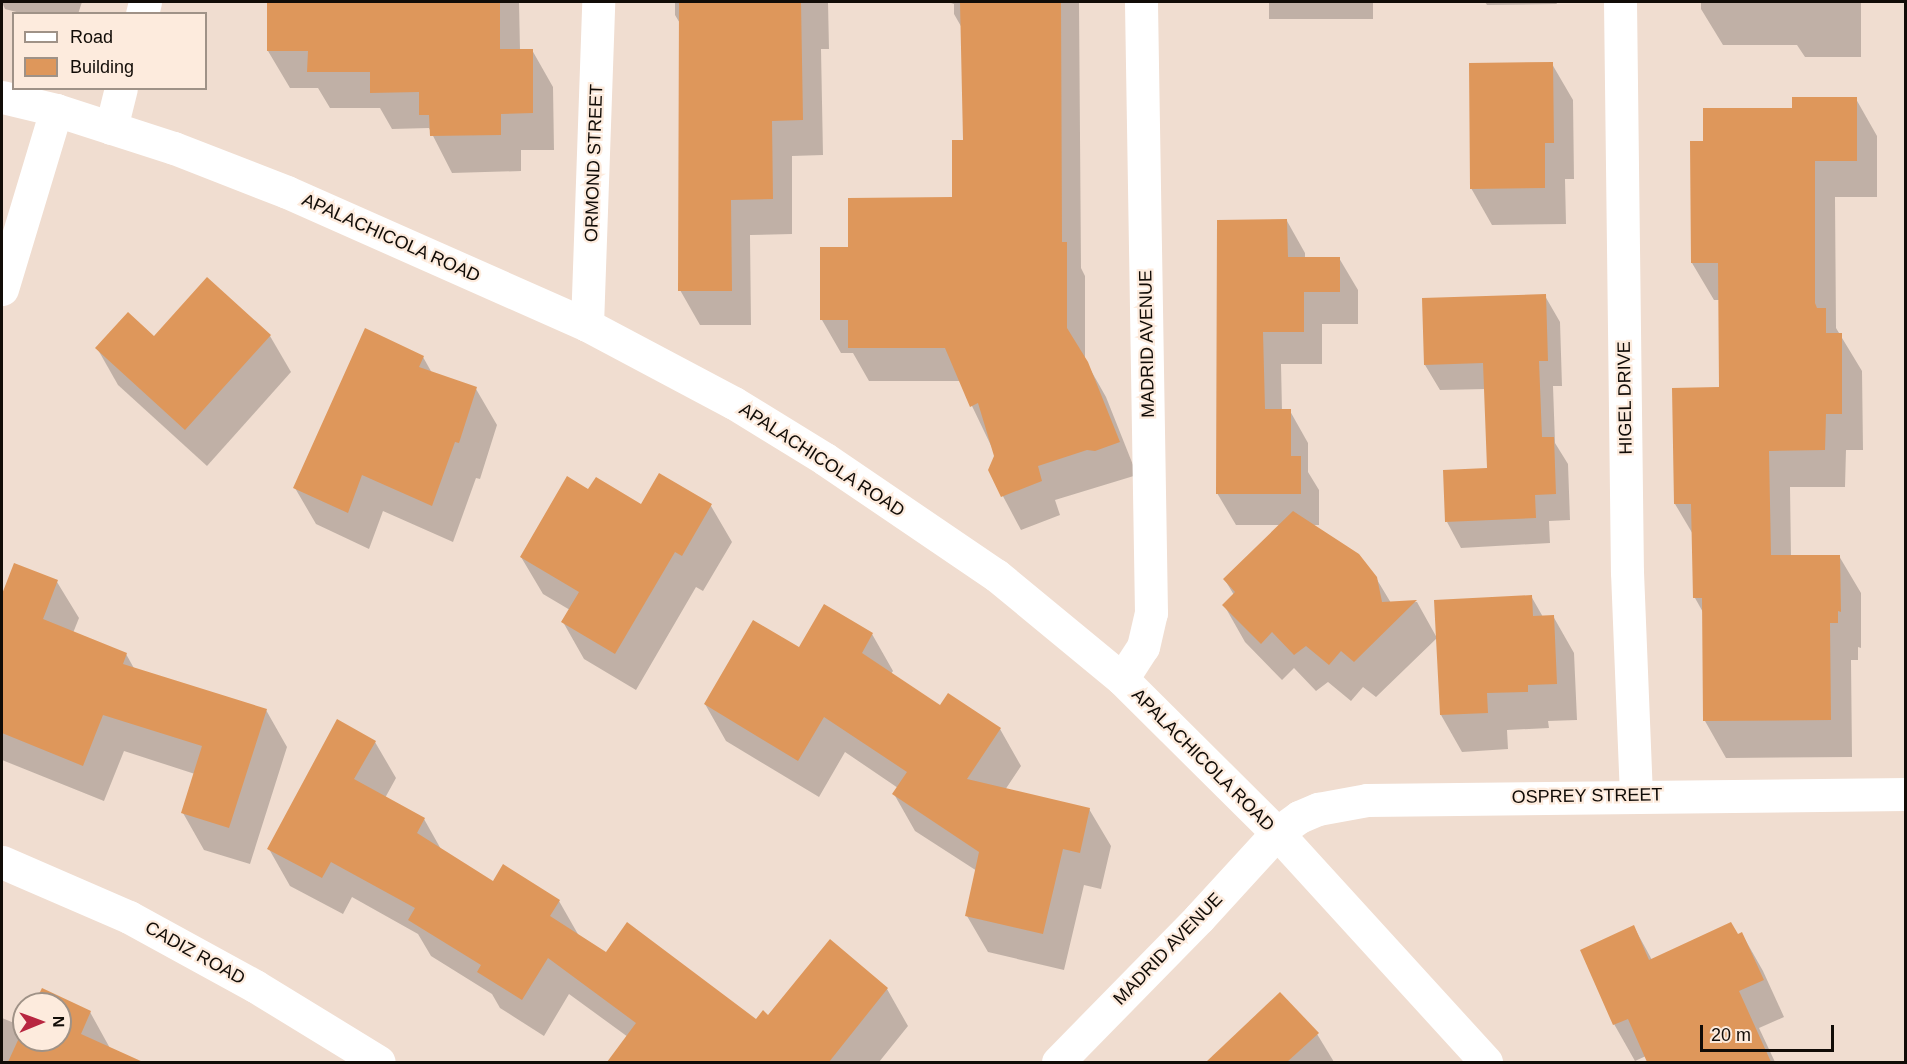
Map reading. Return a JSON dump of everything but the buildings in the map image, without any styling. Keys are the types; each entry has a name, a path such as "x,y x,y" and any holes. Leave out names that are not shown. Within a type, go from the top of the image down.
{"street":[{"name":"ORMOND STREET","path":"587,325 598,2"},
{"name":"MADRID AVENUE","path":"1122,679 1143,647 1151,613 1141,2"},
{"name":"HIGEL DRIVE","path":"1620,2 1627,572 1636,795"},
{"path":"111,128 120,90"},
{"name":"APALACHICOLA ROAD","path":"2,97 56,110 174,148 286,192 587,325 734,403 862,484 996,575 1122,679 1276,833 1486,1062"},
{"path":"2,289 56,110"},
{"name":"OSPREY STREET","path":"1276,833 1299,817 1318,808 1350,801 1636,795 1905,794"},
{"name":"MADRID AVENUE","path":"1058,1062 1198,918 1276,833"},
{"name":"CADIZ ROAD","path":"2,862 129,917 255,986 379,1062"}]}
